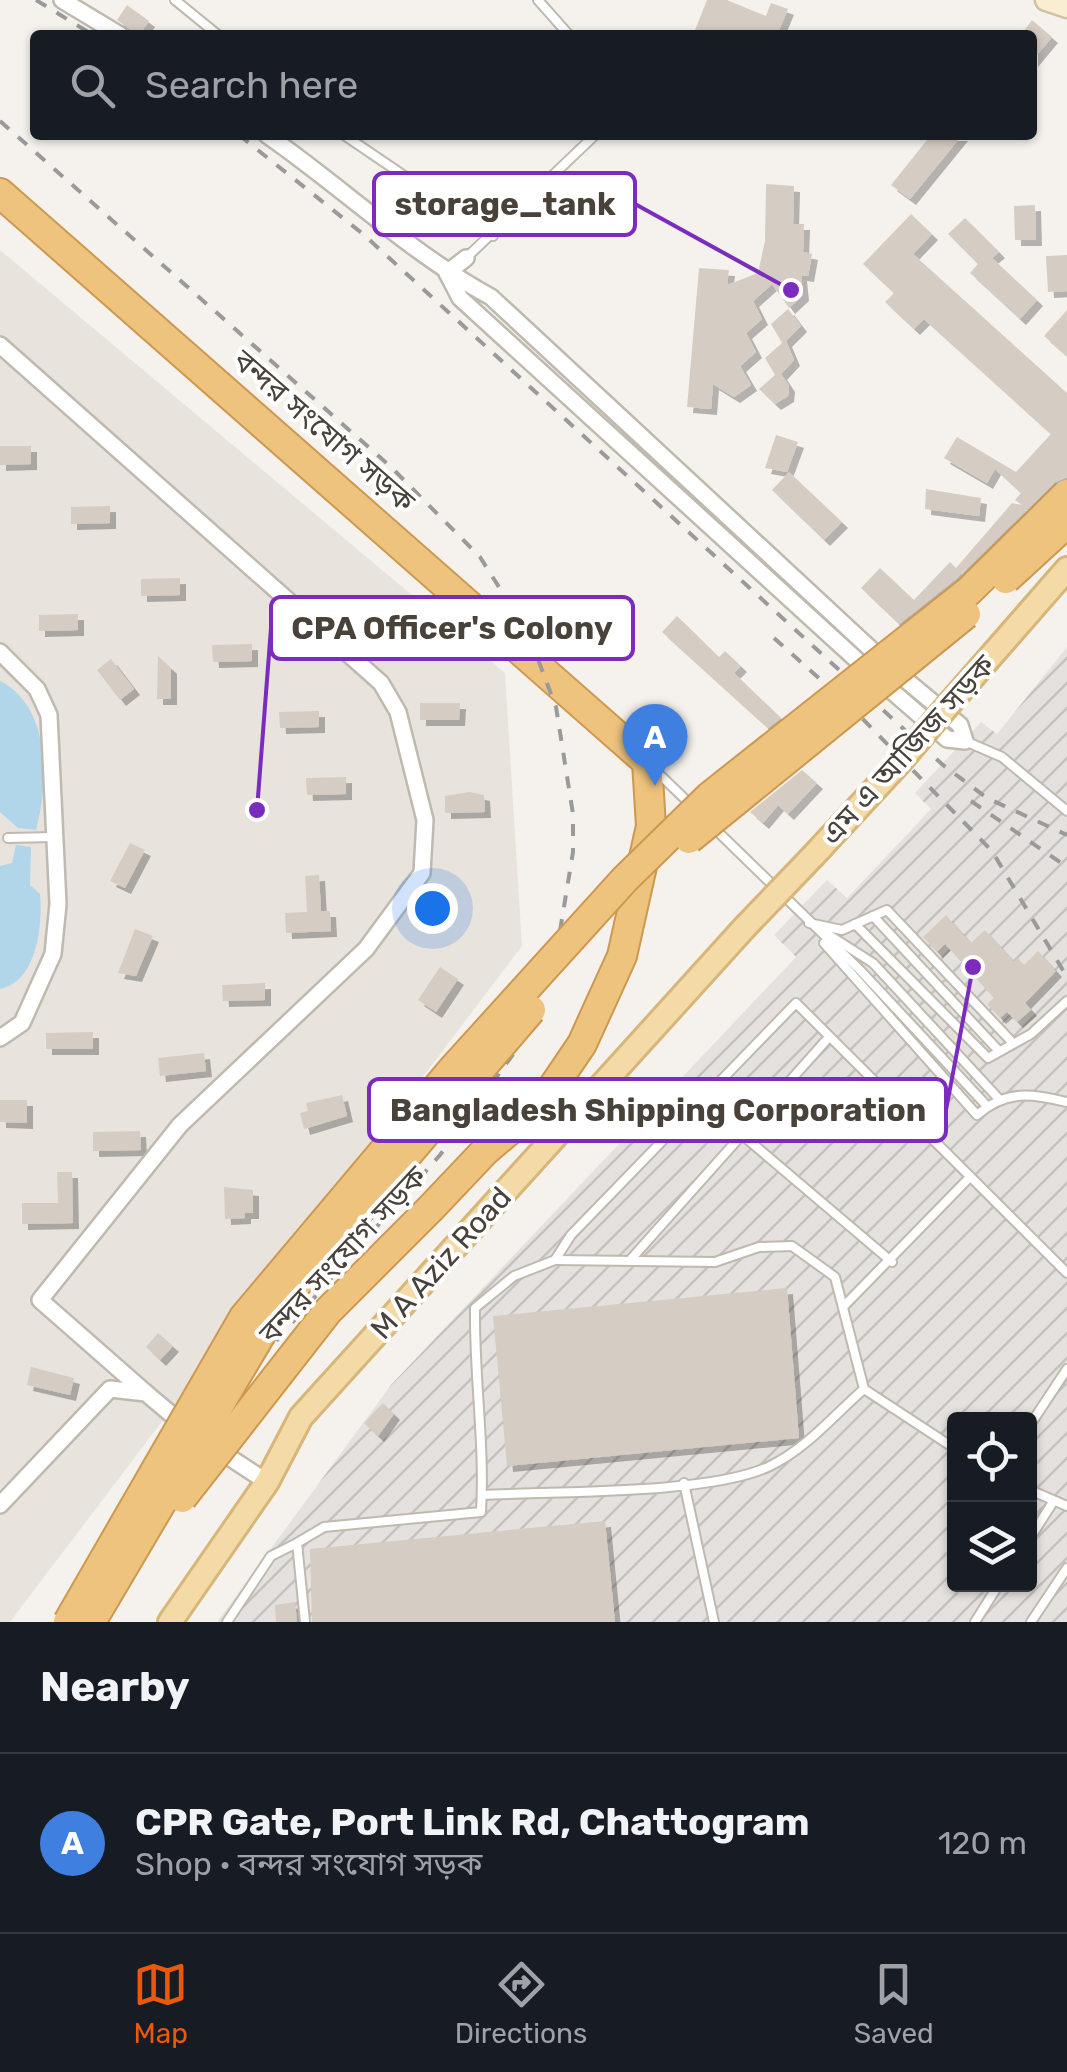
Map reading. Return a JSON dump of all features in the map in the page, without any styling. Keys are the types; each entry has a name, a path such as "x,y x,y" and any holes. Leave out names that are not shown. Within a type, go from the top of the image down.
{"highway":[{"name":"বন্দর সংযোগ সড়ক","path":"0,193 510,636 646,762 651,826 622,956 582,1044 542,1103 485,1151 328,1311 188,1488 108,1622"},
{"path":"68,1622 244,1318 451,1071 626,878 710,796 968,590 1067,494"},
{"path":"91,1622 277,1307 596,934 696,832 917,659 1067,522"}],"main road":[{"name":"এম এ আজিজ সড়ক","path":"745,928 900,762 1067,569"},
{"name":"M A Aziz Road","path":"170,1622 267,1482 301,1417 745,928"}],"street":[{"path":"62,0 112,30"},
{"path":"1046,0 1067,6"},
{"path":"274,140 376,214 447,273 491,297 889,666 960,725 966,741 948,739 871,673 460,298 447,273"},
{"path":"447,273 466,258"},
{"path":"3,355 380,683 398,712 425,820 422,873 366,950 180,1125 40,1300 194,1434 267,1482"},
{"path":"0,652 44,700 47,837 58,904 53,954 22,1023 0,1038"},
{"path":"0,1504 110,1390 146,1393"}],"lane":[{"path":"175,0 212,30"},
{"path":"538,0 565,30"},
{"path":"351,140 493,236"},
{"path":"466,258 590,140"},
{"path":"966,741 1002,757 1067,812"},
{"name":"বন্দর সংযোগ সড়ক","path":"646,762 809,923"},
{"path":"9,838 47,837"},
{"path":"809,923 842,930 887,910 1011,1041"},
{"path":"873,916 998,1050"},
{"path":"809,923 874,963 998,1099"},
{"path":"809,923 853,980 976,1114 998,1099 1024,1092 1067,1102"},
{"path":"809,923 860,970 987,1106"},
{"path":"855,924 988,1058 1011,1041 1031,1034 1067,1002"},
{"path":"555,1260 571,1235 796,1003 968,1180 1067,1273"},
{"path":"632,1258 830,1037"},
{"path":"700,1100 892,1262"},
{"path":"843,1307 892,1262 968,1180"},
{"path":"226,1622 271,1556 324,1527 481,1512 475,1308 514,1276 555,1260 716,1262 758,1247 792,1246 835,1277 864,1389 947,1443"},
{"path":"1037,1414 1067,1369"},
{"path":"482,1494 684,1482 768,1468 806,1444 864,1389"},
{"path":"684,1482 714,1622"},
{"path":"1037,1494 1067,1506"},
{"path":"1037,1527 1053,1502"},
{"path":"297,1543 305,1622"},
{"path":"1031,1622 1067,1568"},
{"path":"975,1622 994,1592"}],"shaded area":[{"path":"0,250 505,673 522,946 10,1622 0,1622"},
{"path":"1067,647 1067,1622 217,1622 391,1385 796,957 774,935 827,880 847,898 931,809 915,793 981,722 997,734"}],"water":[{"path":"0,681 29,708 42,746 43,790 36,830 18,828 0,812"},
{"path":"16,845 31,847 30,885 40,894 40,921 30,964 12,984 0,989 0,866 12,863"}],"building":[{"path":"707,0 727,0 766,16 771,3 788,9 779,30 695,30"},
{"path":"127,5 149,21 143,30 132,30 117,20"},
{"path":"1032,20 1052,37 1037,55 1037,30 1025,30"},
{"path":"927,140 958,140 910,199 891,185"},
{"path":"766,184 794,186 793,224 804,224 803,252 812,254 808,276 801,275 803,295 789,308 772,284 753,301 762,319 746,333 756,352 740,366 751,385 734,397 713,384 711,409 687,407 699,268 729,270 727,285 758,273 765,241"},
{"path":"1035,205 1036,240 1015,240 1014,206"},
{"path":"911,214 932,234 913,254 1067,393 1067,477 1055,482 957,578 899,624 861,588 880,568 914,600 950,562 956,568 1012,503 1022,505 1015,500 1021,493 995,469 987,483 944,458 957,437 1016,472 1051,434 924,319 914,329 885,302 894,293 863,264"},
{"path":"965,218 999,252 992,258 1037,300 1020,319 970,273 978,264 948,234"},
{"path":"1067,255 1067,291 1048,292 1046,256"},
{"path":"788,309 801,326 786,341 794,360 781,374 789,386 788,396 775,404 759,389 775,375 765,358 782,343 771,324"},
{"path":"1067,310 1067,356 1044,336"},
{"path":"776,435 798,442 787,472 765,468"},
{"path":"0,446 31,446 31,464 0,465"},
{"path":"789,472 842,522 824,540 772,490"},
{"path":"926,489 981,498 979,516 925,509"},
{"path":"110,506 110,523 71,524 71,507"},
{"path":"180,578 180,595 141,596 141,579"},
{"path":"78,614 78,630 39,631 39,615"},
{"path":"677,616 719,657 725,651 741,666 734,673 781,718 768,728 662,632"},
{"path":"252,644 252,661 213,662 212,645"},
{"path":"158,656 171,668 171,699 157,699"},
{"path":"111,659 134,689 120,700 97,670"},
{"path":"420,703 460,703 459,720 420,720"},
{"path":"319,711 319,727 280,728 279,712"},
{"path":"802,770 817,783 788,814 778,805 763,823 750,812"},
{"path":"346,777 346,794 307,795 306,778"},
{"path":"470,792 484,795 485,812 445,813 445,796"},
{"path":"130,843 145,850 125,888 110,881"},
{"path":"319,875 321,911 330,911 331,931 286,933 285,913 307,912 305,876"},
{"path":"946,915 971,943 985,930 1014,961 1018,958 1024,965 1038,951 1056,971 1025,1003 1031,1010 1017,1022 1007,1012 1000,1018 987,1004 994,998 945,944 937,952 923,937"},
{"path":"135,929 153,936 136,976 118,973"},
{"path":"440,967 458,979 436,1012 418,1000"},
{"path":"265,983 265,1000 223,1001 222,985"},
{"path":"93,1032 93,1049 46,1049 46,1033"},
{"path":"204,1053 206,1071 160,1076 158,1058"},
{"path":"342,1095 347,1116 304,1129 300,1113 308,1111 306,1103"},
{"path":"0,1100 27,1100 27,1123 0,1122"},
{"path":"140,1131 141,1150 93,1151 93,1132"},
{"path":"57,1172 72,1172 73,1223 22,1224 22,1203 58,1203"},
{"path":"224,1187 253,1190 253,1213 245,1213 245,1218 225,1219"},
{"path":"787,1288 799,1438 507,1466 493,1316"},
{"path":"158,1333 173,1346 160,1360 146,1347"},
{"path":"31,1367 74,1378 70,1395 27,1385"},
{"path":"383,1403 394,1414 378,1436 364,1423"},
{"path":"605,1521 615,1622 312,1622 310,1549"},
{"path":"295,1602 297,1622 276,1622 275,1605"}],"railway":[{"path":"36,0 85,30"},
{"path":"0,121 391,467 480,557 528,633 556,707 573,814 573,852 560,931 514,1053 440,1155 194,1434 106,1547 63,1622"},
{"path":"245,140 363,234 943,765 987,798 1067,835"},
{"path":"774,638 849,705 992,851 1067,977"},
{"path":"971,801 1067,867"}],"place":[{"name":"storage_tank","path":"791,290"},
{"name":"CPR Gate, Port Link Rd, Chattogram","path":"655,786"},
{"name":"CPA Officer's Colony","path":"257,810"},
{"name":"Bangladesh Shipping Corporation","path":"973,967"}]}
